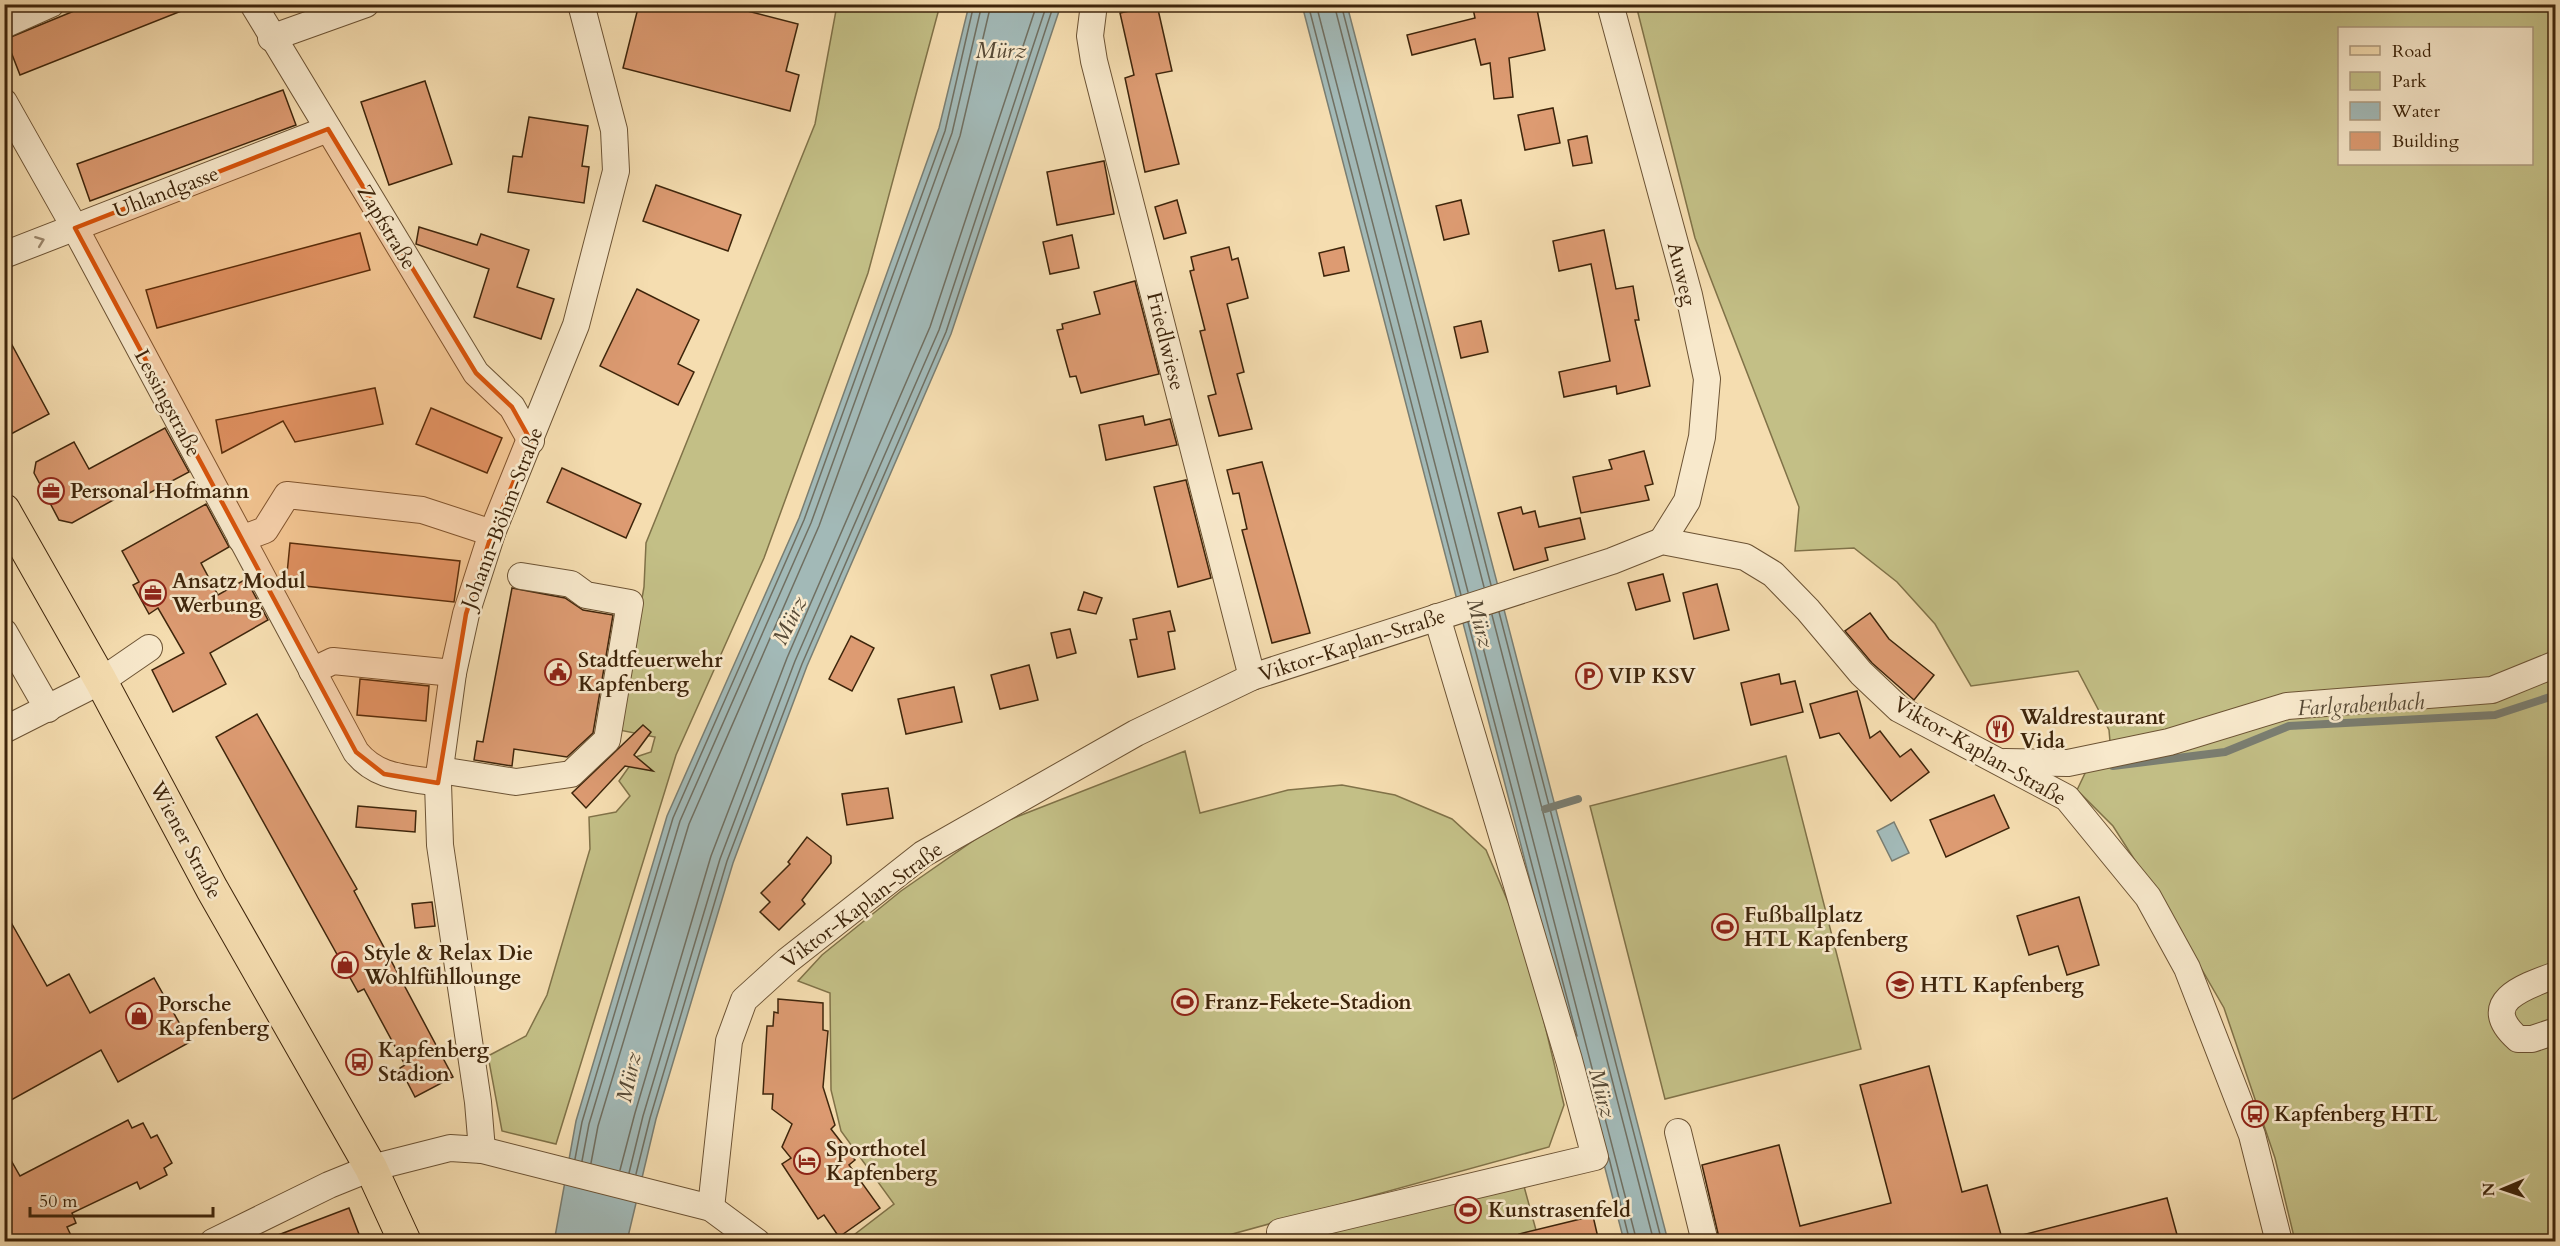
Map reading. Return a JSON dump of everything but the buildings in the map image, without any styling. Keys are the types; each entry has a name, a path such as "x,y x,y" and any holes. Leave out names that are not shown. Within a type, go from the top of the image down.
{"main road":[{"name":"Wiener Straße","path":"4,510 101,681 212,890 371,1168 405,1242"}],"street":[{"path":"10,16 51,4"},
{"name":"Zapfstraße","path":"253,4 271,38 476,373 512,406 531,441"},
{"path":"271,38 366,4"},
{"name":"Johann-Böhm-Straße","path":"482,1150 478,1102 440,845 439,776 453,673 466,614 492,533 576,325 616,171 614,130 581,4"},
{"name":"Friedlwiese","path":"1094,4 1090,36 1094,61 1252,677"},
{"name":"Auweg","path":"1610,4 1689,295 1707,379 1702,437 1687,501 1662,541"},
{"name":"Lessingstraße","path":"4,102 75,228 356,752 368,766 384,774 516,782 571,774 607,740 630,603 586,595 571,584 521,576"},
{"name":"Uhlandgasse","path":"4,255 328,129"},
{"path":"241,539 265,530 287,495 422,510 492,533"},
{"name":"Viktor-Kaplan-Straße","path":"711,1208 729,1041 744,1000 788,961 923,854 1136,732 1252,677 1612,561 1662,541 1744,557 1773,574 1808,610 1861,673 1899,709 2067,798 2148,897 2187,968 2252,1135 2279,1242"},
{"path":"1280,1232 1595,1157 1566,1049 1437,617"},
{"path":"4,632 48,709"},
{"path":"4,730 101,681 148,648"},
{"path":"312,671 333,661 453,673"},
{"path":"2001,761 2068,763 2169,742 2287,706 2492,690 2556,664"},
{"path":"2556,975 2526,985 2511,994 2502,1012 2503,1023 2518,1039 2532,1039 2556,1031"},
{"path":"1678,1132 1705,1242"},
{"path":"213,1242 329,1185 371,1168 450,1148 482,1150 711,1208 757,1242"}],"highlighted area":[{"path":"328,129 476,373 512,407 531,441 492,533 466,614 438,783 384,774 356,752 75,228"}],"green space":[{"path":"837,5 940,5 868,273 764,558 676,755 556,1144 502,1131 488,1056 526,1036 547,995 590,849 589,817 616,812 630,796 619,781 636,757 651,752 655,737 619,730 644,587 646,543 815,124"},
{"path":"1636,5 2555,5 2555,1241 2295,1241 2275,1158 2224,1008 2175,923 2113,826 2077,790 2089,765 2112,765 2109,730 2078,671 1971,686 1935,624 1897,582 1854,548 1795,551 1799,507 1695,238"},
{"name":"Franz-Fekete-Stadion","path":"1185,751 1200,813 1288,790 1342,785 1395,795 1452,819 1486,850 1525,942 1564,1105 1549,1147 1207,1241 846,1241 894,1204 841,1131 831,1090 830,993 798,981 822,955 901,891 996,825"},
{"name":"Fußballplatz HTL Kapfenberg","path":"1786,756 1861,1049 1665,1099 1590,806"},
{"name":"Kunstrasenfeld","path":"1522,1179 1539,1241 1287,1242"}],"water":[{"name":"Mürz","path":"969,5 1061,5 951,334 807,666 733,863 656,1119 627,1241 554,1242 576,1121 667,816 799,518 939,128"},
{"name":"Mürz","path":"1302,5 1347,5 1668,1241 1624,1241"},
{"path":"1894,822 1909,853 1892,861 1877,831"}],"waterway":[{"name":"Farlgrabenbach","path":"2113,766 2225,752 2289,726 2495,715 2556,695"},
{"name":"Farlgrabenbach","path":"1545,809 1578,799"}],"place":[{"name":"Personal Hofmann","path":"51,491"},
{"name":"Ansatz Modul Werbung","path":"153,593"},
{"name":"Stadtfeuerwehr Kapfenberg","path":"558,672"},
{"name":"VIP KSV","path":"1589,676"},
{"name":"Waldrestaurant Vida","path":"2000,729"},
{"name":"Fußballplatz HTL Kapfenberg","path":"1725,927"},
{"name":"Style & Relax Die Wohlfühllounge","path":"345,965"},
{"name":"HTL Kapfenberg","path":"1900,985"},
{"name":"Franz-Fekete-Stadion","path":"1185,1002"},
{"name":"Porsche Kapfenberg","path":"139,1016"},
{"name":"Kapfenberg Stadion","path":"359,1062"},
{"name":"Kapfenberg HTL","path":"2255,1114"},
{"name":"Sporthotel Kapfenberg","path":"807,1161"},
{"name":"Kunstrasenfeld","path":"1468,1210"}]}
